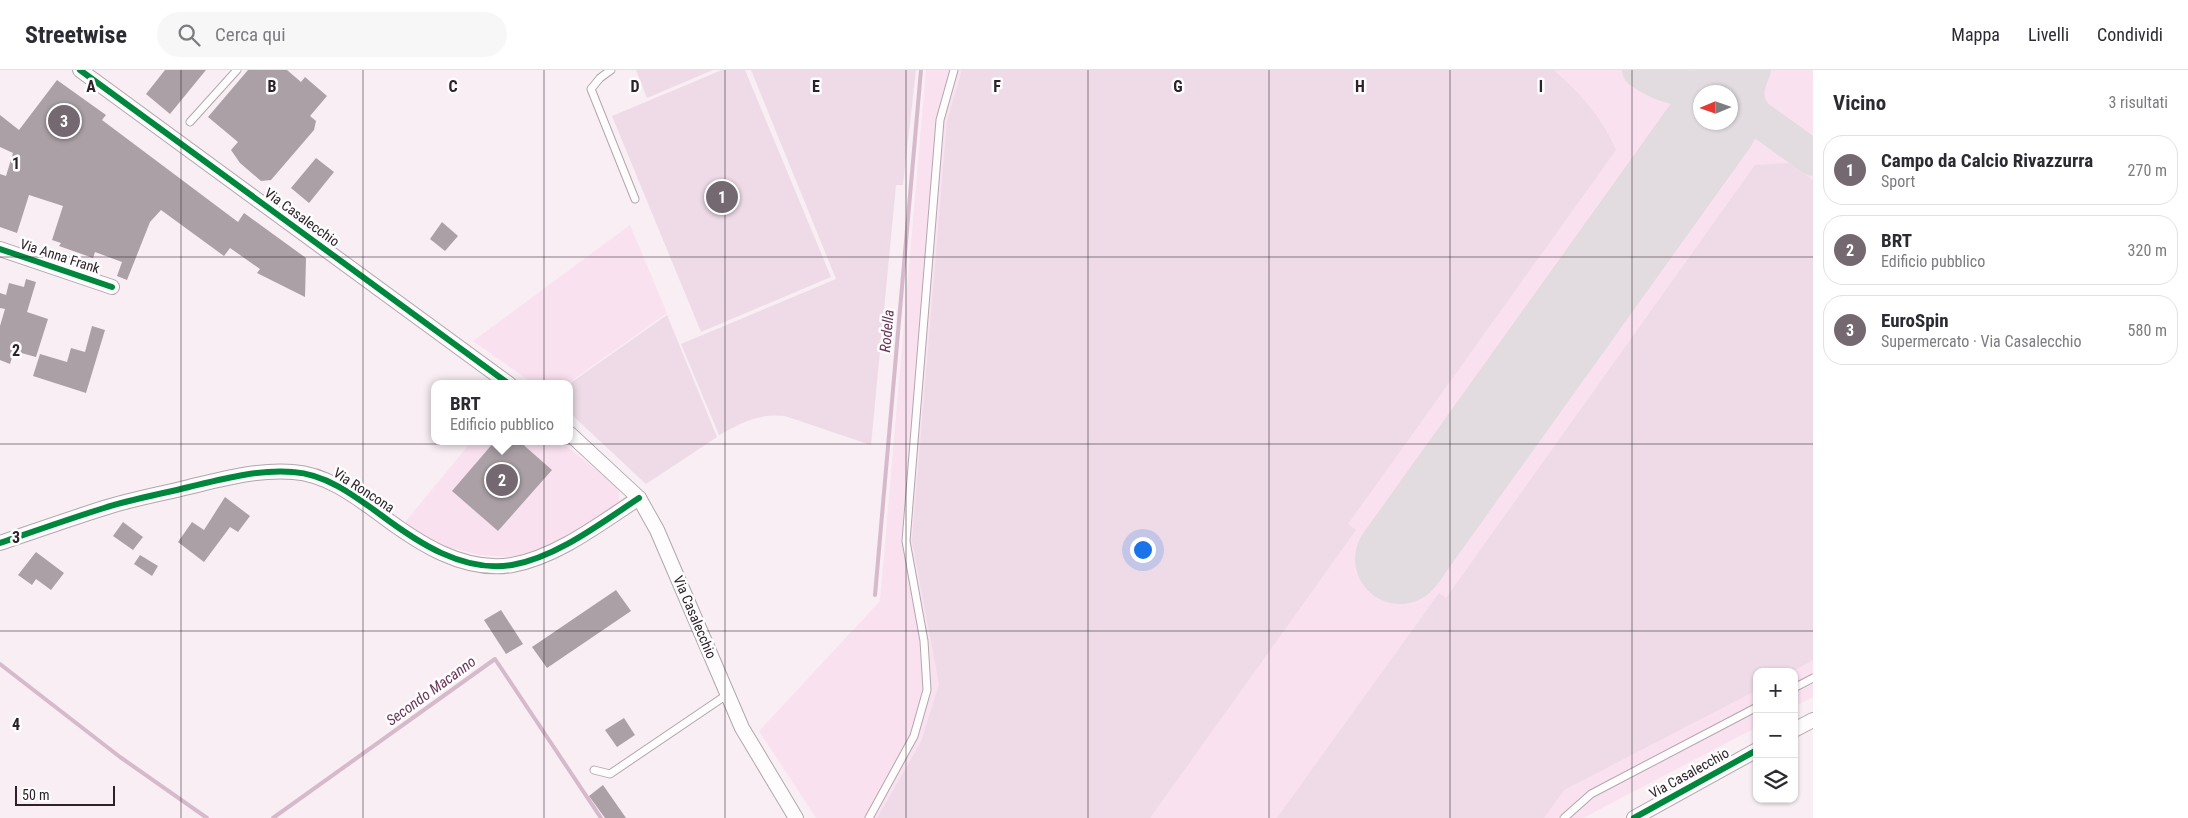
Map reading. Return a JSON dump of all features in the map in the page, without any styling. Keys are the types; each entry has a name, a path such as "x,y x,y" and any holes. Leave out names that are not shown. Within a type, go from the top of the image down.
{"street":[{"name":"Via Casalecchio","path":"80,70 504,380"},
{"name":"Via Anna Frank","path":"0,249 112,287"},
{"name":"Via Casalecchio","path":"573,437 638,498 657,530 742,728 796,818"},
{"name":"Via Roncona","path":"0,543 106,507 258,473 293,472 320,477 360,499 411,537 445,555 479,564 511,565 542,554 579,537 638,498"},
{"name":"Via Casalecchio","path":"1634,818 1753,752"}],"lane":[{"path":"190,122 237,70"},
{"path":"611,70 600,78 591,89 634,199"},
{"path":"869,818 914,736 927,690 924,641 906,541 940,120 954,70"},
{"path":"1798,686 1813,678"},
{"path":"594,770 610,774 728,694"},
{"path":"1564,818 1591,794 1753,709"}],"shaded area":[{"path":"636,70 713,70 647,98"},
{"path":"722,70 745,70 831,277 701,332 612,116"},
{"path":"751,70 916,70 903,185 896,185 871,445 785,416 776,415 743,423 719,435 681,344 836,279"},
{"path":"926,70 1813,70 1813,697 1798,705 1798,668 1753,668 1753,729 1583,818 816,818 759,731 880,601"},
{"path":"962,70 1554,70 1590,106 1604,126 1616,150 1348,524 1356,530 1150,818 877,818 921,742 939,684 912,541 947,121"},
{"path":"1789,163 1813,180 1813,660 1798,668 1753,668 1753,692 1564,790 1544,818 1277,818 1439,593 1446,598 1755,165"},
{"path":"630,225 667,313 573,380 528,380 473,341"},
{"path":"667,315 717,437 646,484 573,416 573,381"},
{"path":"469,445 565,445 615,485 619,491 619,500 614,507 594,522 537,550 509,557 480,555 448,547 419,533 405,522"}],"building":[{"path":"165,70 206,70 170,114 146,94"},
{"path":"248,70 287,70 301,82 305,77 327,96 310,116 316,121 314,130 271,180 261,181 240,163 231,150 238,142 208,117"},
{"path":"57,80 106,115 102,120 238,222 244,213 306,258 305,297 257,273 260,269 230,248 224,256 161,210 150,222 127,280 117,276 122,262 95,252 93,258 59,246 61,243 52,240 63,206 29,195 17,233 0,227 0,174 6,176 13,153 0,147 0,115 19,130"},
{"path":"316,158 334,172 309,203 291,188"},
{"path":"442,222 458,236 445,251 430,239"},
{"path":"26,279 36,282 27,312 48,319 36,357 14,351 10,364 0,360 0,326 5,309 0,308 0,293 6,295 9,283 24,287"},
{"path":"92,326 105,330 86,393 33,376 40,354 67,362 71,348 85,352"},
{"path":"492,445 524,445 552,470 498,531 452,491"},
{"path":"225,497 250,516 238,532 230,527 204,562 178,542 192,522 204,530"},
{"path":"123,522 143,537 133,550 113,536"},
{"path":"36,552 64,573 51,590 36,579 32,585 18,575"},
{"path":"140,555 158,566 152,576 134,564"},
{"path":"616,590 631,611 547,668 532,647"},
{"path":"501,610 523,644 506,654 484,620"},
{"path":"624,718 635,735 617,747 605,730"},
{"path":"603,785 626,818 605,818 589,796"}],"waterway":[{"name":"Rodella","path":"875,595 921,70"},
{"name":"Secondo Macanno","path":"273,818 495,659 601,818"},
{"name":"Secondo Macanno","path":"0,664 120,757 207,818"}],"taxiway":[{"path":"1640,70 1666,84 1692,88 1718,84 1743,70"},
{"path":"1753,70 1746,94 1748,105 1756,117 1813,158"}],"runway":[{"path":"1400,559 1707,130"}],"cycle path":[{"path":"80,70 504,380"},
{"path":"0,249 112,287"},
{"path":"0,543 136,499 241,475 280,471 305,474 328,481 340,487 425,545 459,560 494,566 512,565 529,561 562,547 639,498"},
{"path":"1634,818 1753,752"}],"place":[{"name":"EuroSpin","path":"64,121"},
{"name":"Campo da Calcio Rivazzurra","path":"722,197"},
{"name":"BRT","path":"502,480"}]}
